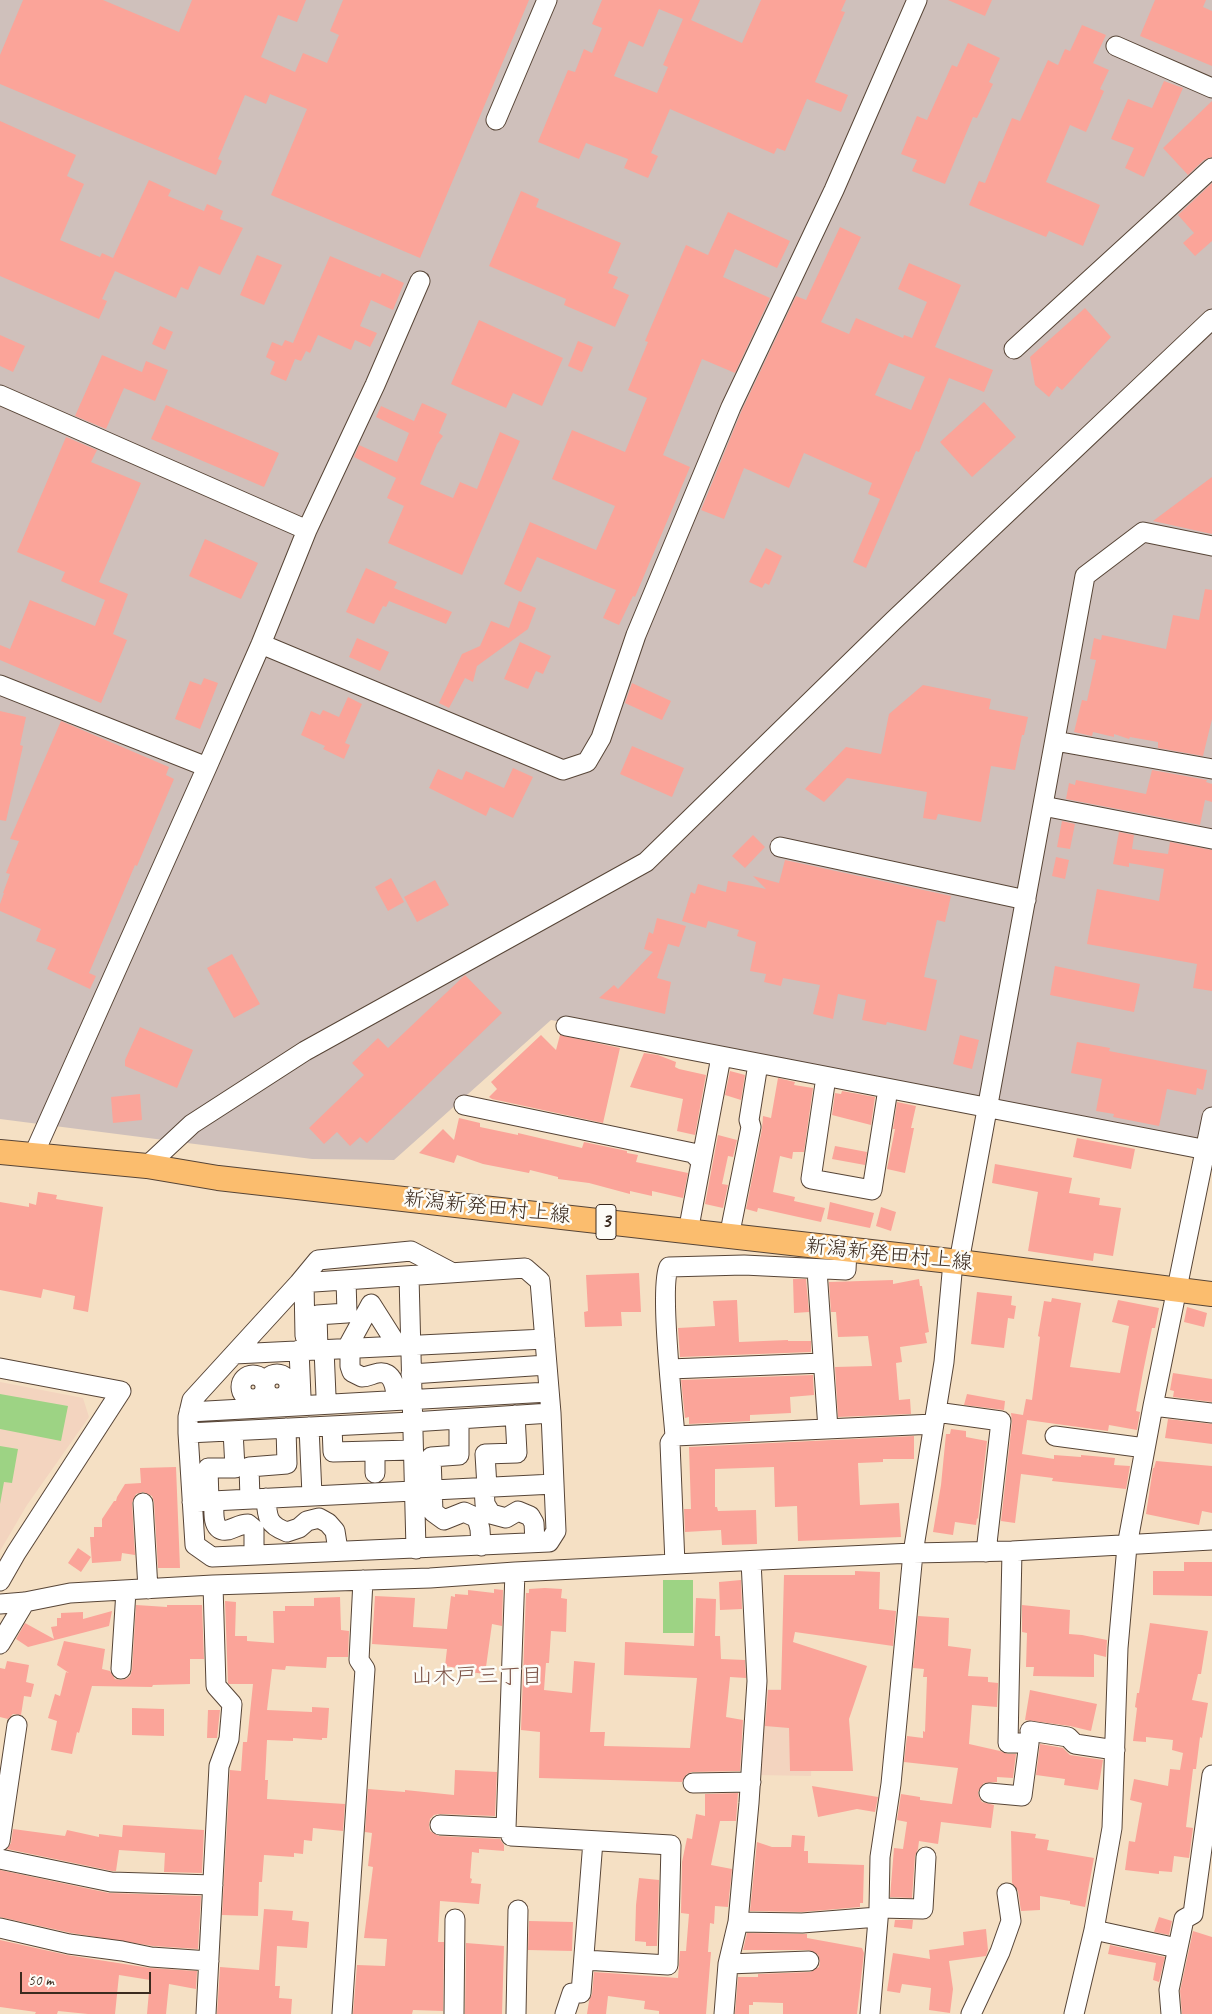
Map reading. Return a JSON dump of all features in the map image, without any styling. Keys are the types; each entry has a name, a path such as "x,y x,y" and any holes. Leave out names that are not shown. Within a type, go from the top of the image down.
{"main road":[{"name":"新潟新発田村上線","path":"0,1152 147,1166 218,1178 956,1262 1212,1294"}],"street":[{"path":"496,120 547,0"},
{"path":"261,644 563,770 587,762 601,738 636,635 731,407 834,190 917,0"},
{"path":"1116,46 1212,88"},
{"path":"1014,349 1212,168"},
{"path":"33,1156 261,644 307,530 375,385 420,281"},
{"path":"147,1166 192,1124 306,1051 646,862 893,621 1212,319"},
{"path":"0,395 307,530"},
{"path":"870,2014 879,1913 880,1857 891,1784 912,1553 944,1362 956,1262 988,1108 1085,576 1143,532 1212,546"},
{"path":"0,685 207,767"},
{"path":"1055,740 1212,769"},
{"path":"1043,806 1212,839"},
{"path":"780,847 1026,900"},
{"path":"566,1026 1209,1151"},
{"path":"688,1232 721,1057"},
{"path":"729,1237 751,1127 749,1120 758,1064"},
{"path":"826,1077 811,1179 872,1190 888,1089"},
{"path":"464,1105 693,1153 701,1161"},
{"path":"1074,2014 1094,1930 1112,1828 1118,1648 1127,1546 1177,1290 1209,1151 1212,1117"},
{"path":"676,1564 670,1443 676,1436 665,1297 666,1272 669,1268 744,1265 846,1270 847,1250"},
{"path":"254,1555 254,1529 248,1524 240,1524 227,1530 222,1530 216,1526 205,1501 188,1433 189,1412 192,1400 244,1353 318,1260 411,1251 452,1273"},
{"path":"233,1431 234,1468 208,1468 205,1501 195,1545 212,1557 548,1542 556,1531 551,1413 540,1281 525,1268 301,1282"},
{"path":"817,1270 828,1429"},
{"path":"403,1399 411,1374 404,1345 409,1276"},
{"path":"301,1282 297,1320 312,1349 318,1386 312,1349 317,1315 347,1313 346,1280"},
{"path":"404,1345 371,1304 349,1348 352,1372 362,1377 381,1372 393,1380 412,1422 413,1450 423,1489 433,1512 444,1520 464,1512 477,1518 481,1546"},
{"path":"244,1353 545,1339"},
{"path":"276,1351 276,1374"},
{"path":"244,1353 252,1375"},
{"path":"670,1369 823,1363"},
{"path":"411,1374 547,1365"},
{"path":"0,1368 121,1391 16,1553 0,1581"},
{"path":"189,1412 549,1392"},
{"path":"1153,1406 1212,1413"},
{"path":"188,1433 551,1413"},
{"path":"515,1415 517,1453 485,1454 486,1504 491,1514 506,1518 518,1511 530,1516 534,1523 535,1542"},
{"path":"676,1436 828,1429 935,1418 1001,1421 986,1552"},
{"path":"416,1549 423,1489 432,1457 459,1455 459,1419"},
{"path":"332,1426 333,1452 413,1450"},
{"path":"308,1427 312,1495"},
{"path":"286,1428 287,1464 249,1468 258,1498 270,1522 276,1528 288,1532 299,1528 307,1521 319,1518 328,1523 335,1530 338,1550"},
{"path":"1055,1436 1145,1448"},
{"path":"375,1451 375,1473"},
{"path":"205,1501 554,1484"},
{"path":"143,1503 148,1589"},
{"path":"0,1604 25,1602 70,1593 213,1585 430,1578 752,1560 1127,1546 1212,1540"},
{"path":"989,1792 1022,1796 1029,1744 1008,1743 1012,1551"},
{"path":"724,2014 728,1964 738,1922 751,1782 757,1681 752,1560"},
{"path":"440,1825 506,1828 516,1572"},
{"path":"342,2014 365,1669 359,1660 363,1580"},
{"path":"206,2014 219,1766 229,1739 232,1704 216,1686 213,1585"},
{"path":"121,1669 126,1591"},
{"path":"0,1644 25,1602"},
{"path":"0,1841 17,1725"},
{"path":"1030,1731 1068,1737 1075,1744 1115,1750"},
{"path":"1171,2014 1169,1990 1184,1919 1194,1914 1212,1775"},
{"path":"693,1783 751,1782"},
{"path":"511,1836 671,1845 668,1965 584,1960"},
{"path":"565,2014 572,1993 581,1993 593,1840"},
{"path":"738,1922 802,1923 879,1913 923,1910 926,1858"},
{"path":"0,1859 112,1882 213,1885"},
{"path":"971,2014 1000,1952 1011,1921 1007,1893"},
{"path":"516,2014 518,1910"},
{"path":"454,2014 455,1919"},
{"path":"0,1928 69,1944 122,1950 151,1957 209,1961"},
{"path":"1094,1930 1178,1948"},
{"path":"728,1964 809,1961"}],"shaded area":[{"path":"0,0 1212,0 1212,1141 551,1020 394,1160 312,1159 0,1119"},
{"path":"0,1382 83,1398 89,1417 27,1505 0,1551"},
{"path":"759,1689 814,1689 811,1776 758,1775"}],"green space":[{"path":"0,1394 68,1406 61,1441 0,1429"},
{"path":"0,1446 18,1449 12,1483 4,1482 0,1504"},
{"path":"663,1580 693,1580 693,1633 663,1633"}],"building":[{"path":"23,0 103,0 179,32 192,0 306,0 297,22 278,15 261,57 295,72 303,53 327,63 339,35 330,31 343,0 529,0 420,258 271,195 307,109 270,94 266,104 245,95 218,159 222,161 216,175 0,84 0,55"},
{"path":"602,0 700,0 691,20 742,43 761,0 846,0 841,11 845,12 815,82 848,95 841,112 807,99 785,151 777,148 774,154 670,109 651,153 658,156 648,178 624,168 628,159 586,143 579,159 538,142 568,70 575,72 584,49 592,53 602,28 592,24","holes":["659,9 683,19 663,65 668,67 657,93 614,76 629,41 643,47"]},
{"path":"948,0 992,0 985,16"},
{"path":"1155,0 1206,0 1203,7 1212,11 1212,66 1140,36"},
{"path":"1082,25 1106,35 1093,63 1109,70 1100,89 1104,91 1086,132 1070,125 1046,182 1100,205 1083,246 1049,231 1046,237 969,205 979,181 985,183 1012,118 1020,121 1048,60 1058,65 1065,49 1070,51"},
{"path":"968,43 1000,58 989,82 993,84 977,118 973,117 945,184 912,171 917,160 901,154 917,116 927,120 952,65 957,67"},
{"path":"1164,81 1183,88 1144,177 1125,168 1134,148 1111,139 1128,99 1152,108"},
{"path":"1212,101 1212,157 1204,160 1188,175 1163,148"},
{"path":"0,121 76,155 67,176 84,184 60,240 100,257 102,253 113,258 149,180 171,190 168,196 204,211 207,204 223,211 220,219 243,228 220,275 199,266 188,290 181,287 176,298 115,271 102,299 107,301 99,319 0,276"},
{"path":"1212,183 1212,241 1195,256 1183,243 1194,233 1178,215"},
{"path":"521,191 539,199 536,207 621,243 608,273 618,277 613,288 629,295 615,327 564,305 566,299 489,266"},
{"path":"728,212 790,241 777,268 735,249 723,277 770,298 735,373 702,359 663,455 690,467 635,597 633,596 619,625 603,618 616,590 537,557 521,592 504,584 530,522 596,550 615,506 552,479 572,430 625,452 647,398 628,390 648,342 645,341 686,245 708,255"},
{"path":"840,227 861,237 821,322 849,334 856,318 903,338 904,335 912,338 927,302 898,289 909,263 961,285 935,347 993,370 984,392 949,378 919,452 916,451 866,568 853,562 880,499 868,494 872,483 804,453 789,488 744,468 724,519 701,510 741,412 796,296 806,300","holes":["889,363 925,377 911,410 875,395"]},
{"path":"257,255 282,265 264,305 240,295"},
{"path":"330,256 380,277 382,273 404,283 393,310 371,300 360,326 377,333 370,347 355,340 351,350 318,335 310,353 306,351 301,361 295,359 286,381 270,374 275,362 266,357 272,342 282,346 285,340 293,343"},
{"path":"1085,308 1111,337 1062,390 1057,386 1049,397 1035,385 1030,357"},
{"path":"479,320 563,358 542,406 513,393 506,408 451,384"},
{"path":"160,326 173,332 165,350 152,344"},
{"path":"0,335 25,346 13,372 0,366"},
{"path":"578,341 593,347 582,372 568,366"},
{"path":"102,355 142,372 146,361 168,370 155,401 124,388 106,429 75,416"},
{"path":"984,402 1016,437 972,477 940,442"},
{"path":"422,403 447,414 439,433 443,436 437,444 420,484 453,498 460,482 477,489 500,432 520,441 462,575 388,543 404,506 387,498 396,478 354,457 359,445 397,462 409,433 376,417 381,406 414,421"},
{"path":"166,405 279,453 264,487 151,439"},
{"path":"66,437 97,450 91,462 141,483 99,582 128,594 113,634 127,640 101,703 0,660 0,645 10,649 30,600 95,626 105,600 61,581 65,572 17,552"},
{"path":"1212,477 1212,534 1153,521"},
{"path":"205,539 258,563 241,599 189,576"},
{"path":"766,548 782,556 769,585 765,583 762,588 749,582"},
{"path":"366,568 397,582 394,588 452,612 446,624 389,601 386,607 383,606 374,624 346,612"},
{"path":"1205,589 1212,590 1212,719 1203,756 1158,748 1158,742 1130,737 1129,739 1114,734 1114,737 1093,732 1092,736 1074,732 1082,700 1087,701 1096,660 1090,659 1094,638 1101,640 1102,635 1166,649 1173,615 1199,620"},
{"path":"519,601 536,608 528,629 477,666 473,682 465,678 449,708 439,703 462,654 480,646 491,621 509,628"},
{"path":"357,638 389,652 380,671 349,657"},
{"path":"520,642 551,656 543,674 536,671 528,689 504,679"},
{"path":"204,678 218,683 200,729 175,719 190,681 201,685"},
{"path":"632,683 671,701 662,720 625,703"},
{"path":"923,685 991,699 989,709 1028,717 1024,735 1022,735 1015,770 991,766 981,822 938,814 936,820 923,818 927,792 847,778 824,802 805,789 846,747 881,754 889,714"},
{"path":"348,697 362,704 345,743 350,745 344,759 323,749 325,746 301,735 311,711 320,715 323,710 339,717"},
{"path":"0,711 26,717 20,745 23,746 6,821 0,820"},
{"path":"61,721 169,767 166,775 174,779 89,973 96,976 90,989 47,969 56,949 36,941 41,929 0,911 0,904 10,874 6,873 19,841 10,839"},
{"path":"632,746 684,768 672,797 620,774"},
{"path":"513,768 533,777 513,818 490,807 486,816 429,788 438,769 462,780 466,771 504,788"},
{"path":"1152,770 1207,780 1206,782 1212,784 1212,802 1205,800 1200,825 1066,799 1069,783 1075,785 1076,780 1146,794"},
{"path":"1062,821 1075,824 1070,849 1057,847"},
{"path":"1119,832 1134,835 1132,849 1168,854 1170,842 1212,850 1212,991 1193,988 1197,964 1087,944 1097,889 1159,901 1164,869 1129,863 1129,867 1113,864"},
{"path":"753,835 765,847 745,868 732,856"},
{"path":"1056,857 1069,860 1065,879 1052,876"},
{"path":"785,860 951,896 945,922 937,920 924,977 937,980 926,1031 887,1022 886,1025 862,1020 866,1000 838,994 833,1019 813,1014 820,985 783,978 781,986 764,982 766,974 750,971 756,942 737,936 739,930 708,921 706,928 682,921 691,892 695,894 698,884 726,892 728,881 766,889 753,876 779,883"},
{"path":"391,878 404,902 388,911 375,887"},
{"path":"435,880 449,905 417,922 404,897"},
{"path":"657,918 686,926 679,947 668,944 657,978 671,982 665,1014 599,998 614,985 618,989 653,952 644,949 649,932 653,934"},
{"path":"232,954 260,1004 234,1018 207,968"},
{"path":"1055,966 1140,984 1134,1012 1050,995"},
{"path":"465,975 502,1013 367,1143 360,1137 350,1146 337,1132 324,1144 309,1128 364,1075 352,1063 378,1038 388,1048"},
{"path":"140,1027 193,1050 177,1088 125,1066 125,1060"},
{"path":"541,1035 556,1050 560,1035 620,1048 603,1123 489,1097 497,1089 491,1082"},
{"path":"960,1035 979,1040 972,1069 953,1064"},
{"path":"1077,1042 1110,1048 1109,1051 1207,1070 1203,1090 1197,1088 1196,1095 1167,1089 1159,1126 1113,1117 1114,1114 1096,1111 1102,1079 1071,1073"},
{"path":"644,1053 658,1055 676,1062 675,1067 679,1069 706,1075 695,1135 677,1131 683,1099 630,1087"},
{"path":"730,1071 745,1075 741,1100 725,1095"},
{"path":"778,1078 795,1082 794,1085 813,1088 804,1152 793,1152 792,1159 780,1156 773,1192 795,1197 794,1201 825,1208 821,1222 758,1208 757,1212 746,1209 763,1116 771,1118"},
{"path":"842,1091 875,1097 871,1125 832,1115 835,1093 841,1094"},
{"path":"140,1094 142,1120 113,1123 111,1097"},
{"path":"897,1102 916,1106 911,1128 914,1128 905,1173 887,1169 895,1129 893,1129"},
{"path":"459,1118 480,1123 480,1127 518,1135 518,1133 582,1148 584,1142 627,1151 627,1153 638,1155 636,1162 688,1173 683,1198 652,1191 652,1196 630,1191 630,1194 589,1183 558,1179 558,1177 530,1170 529,1173 483,1164 457,1155 454,1163 419,1153 443,1129 454,1140"},
{"path":"718,1135 737,1140 733,1157 728,1156 722,1184 728,1185 723,1208 705,1204"},
{"path":"1077,1138 1135,1149 1131,1169 1073,1157"},
{"path":"835,1146 867,1152 865,1165 832,1159"},
{"path":"995,1164 1072,1178 1069,1193 1100,1198 1099,1205 1121,1208 1113,1256 1094,1253 1093,1261 1028,1251 1038,1192 992,1183"},
{"path":"38,1192 57,1195 56,1199 103,1207 88,1312 73,1309 75,1296 43,1289 41,1298 0,1290 0,1202 29,1207 29,1203 36,1205"},
{"path":"830,1202 874,1213 870,1228 827,1219"},
{"path":"881,1207 896,1212 891,1231 876,1226"},
{"path":"639,1273 641,1312 621,1312 622,1326 585,1327 584,1312 588,1311 586,1275"},
{"path":"793,1279 806,1279 809,1312 794,1313"},
{"path":"919,1279 920,1286 922,1286 929,1332 925,1333 927,1343 900,1347 902,1362 896,1363 899,1400 910,1399 911,1414 838,1417 835,1367 872,1366 868,1336 838,1337 836,1312 831,1312 829,1282 893,1280 893,1284"},
{"path":"977,1292 1012,1296 1011,1305 1016,1306 1014,1319 1008,1318 1004,1348 971,1344"},
{"path":"1052,1298 1081,1303 1070,1367 1120,1373 1129,1326 1112,1322 1118,1300 1159,1308 1155,1328 1152,1328 1143,1372 1136,1411 1140,1412 1137,1430 1109,1425 1108,1431 1027,1420 1022,1454 1054,1459 1054,1455 1115,1458 1114,1465 1130,1466 1126,1489 1052,1481 1053,1478 1021,1474 1015,1523 1001,1521 1012,1422 1011,1413 1023,1415 1026,1399 1032,1400 1040,1337 1038,1336 1044,1301 1051,1302"},
{"path":"737,1300 739,1342 811,1341 811,1352 680,1357 678,1328 715,1326 713,1301"},
{"path":"1187,1307 1207,1313 1204,1327 1184,1322"},
{"path":"1173,1373 1212,1379 1212,1402 1173,1397 1174,1391 1170,1390"},
{"path":"813,1375 814,1395 790,1397 791,1413 750,1415 750,1421 689,1424 689,1417 685,1418 681,1380"},
{"path":"967,1394 1005,1401 1004,1410 964,1405"},
{"path":"1168,1419 1212,1424 1212,1444 1165,1438"},
{"path":"951,1429 966,1431 966,1437 987,1441 976,1525 955,1522 953,1535 933,1532 941,1485 946,1434 950,1434"},
{"path":"914,1436 914,1459 883,1459 883,1462 858,1463 860,1505 899,1503 901,1537 798,1541 797,1506 775,1507 774,1467 715,1469 715,1507 717,1507 718,1511 756,1510 757,1544 722,1545 721,1530 685,1532 684,1509 691,1509 689,1447"},
{"path":"1156,1461 1212,1466 1212,1513 1202,1511 1199,1525 1146,1514 1153,1468"},
{"path":"176,1467 180,1568 158,1568 154,1502 152,1496 143,1492 136,1494 132,1503 135,1555 122,1553 121,1561 92,1563 90,1537 94,1537 94,1527 102,1527 102,1519 114,1501 116,1501 125,1484 141,1483 140,1468"},
{"path":"78,1548 91,1557 81,1572 68,1563"},
{"path":"1184,1562 1212,1562 1212,1596 1153,1595 1153,1571 1184,1571"},
{"path":"855,1571 880,1572 879,1609 896,1611 893,1646 795,1632 793,1642 867,1666 849,1719 853,1771 790,1771 789,1728 765,1726 768,1690 781,1690 784,1575 855,1575"},
{"path":"741,1580 742,1609 720,1610 719,1582"},
{"path":"494,1589 503,1590 502,1626 492,1624 485,1674 445,1666 447,1649 372,1644 375,1596 415,1598 413,1627 447,1629 451,1596 455,1597 455,1594 468,1595 468,1590 494,1593"},
{"path":"529,1589 562,1589 561,1598 567,1599 566,1632 551,1631 549,1663 546,1663 544,1690 572,1693 574,1661 595,1663 590,1732 605,1732 604,1746 690,1748 697,1678 624,1675 625,1642 694,1646 696,1598 716,1599 715,1636 720,1636 721,1659 745,1660 746,1678 730,1677 726,1717 743,1720 740,1771 692,1772 687,1774 682,1782 539,1778 540,1732 521,1730 526,1593 529,1593"},
{"path":"340,1597 341,1630 349,1631 348,1657 327,1657 326,1668 286,1666 285,1670 272,1669 267,1710 312,1712 312,1707 329,1708 327,1738 322,1738 322,1740 293,1738 293,1741 267,1740 265,1780 268,1780 267,1799 345,1804 343,1831 313,1828 312,1841 304,1840 303,1854 294,1853 294,1857 264,1855 262,1882 259,1882 258,1916 222,1915 230,1770 241,1771 243,1742 247,1742 253,1684 228,1683 225,1601 236,1602 235,1636 247,1636 247,1641 274,1643 273,1611 285,1611 285,1606 314,1606 314,1598"},
{"path":"136,1605 167,1607 167,1605 202,1605 204,1659 190,1659 190,1684 153,1685 152,1687 92,1686 72,1754 51,1750 57,1721 48,1718 55,1694 60,1696 66,1672 69,1673 57,1665 64,1641 105,1649 102,1669 110,1671 115,1679 126,1679 130,1676 132,1670"},
{"path":"1022,1605 1070,1610 1069,1634 1107,1640 1106,1657 1094,1654 1094,1677 1033,1676 1034,1667 1026,1667 1027,1633 1022,1632"},
{"path":"112,1611 109,1626 28,1647 16,1639 25,1623 54,1639 51,1627 57,1626 57,1618 61,1618 61,1613 83,1612 83,1619"},
{"path":"918,1616 949,1618 948,1646 971,1649 968,1676 988,1677 988,1682 998,1683 997,1707 972,1705 969,1744 1008,1754 1016,1754 1013,1778 997,1777 997,1782 984,1783 978,1792 982,1802 994,1805 991,1828 941,1822 938,1844 919,1841 915,1856 912,1898 890,1897 894,1848 903,1849 907,1822 897,1820 901,1794 920,1797 920,1800 952,1804 958,1768 904,1762 907,1736 923,1738 923,1731 925,1732 927,1677 923,1677 924,1669 913,1668"},
{"path":"1150,1623 1208,1631 1201,1674 1198,1674 1192,1700 1208,1703 1202,1738 1200,1737 1196,1769 1193,1769 1186,1827 1193,1828 1189,1858 1174,1856 1172,1872 1159,1871 1159,1874 1125,1870 1129,1841 1135,1842 1142,1803 1130,1800 1134,1779 1168,1786 1170,1769 1180,1770 1183,1753 1172,1750 1173,1740 1146,1737 1146,1742 1133,1741 1137,1693 1139,1693"},
{"path":"7,1661 29,1665 26,1682 34,1684 31,1697 24,1696 21,1715 13,1714 8,1719 0,1717 0,1668 5,1669"},
{"path":"1030,1690 1097,1704 1091,1731 1025,1720"},
{"path":"132,1708 164,1709 164,1736 132,1735"},
{"path":"208,1710 220,1710 217,1738 207,1738"},
{"path":"1040,1744 1063,1748 1070,1755 1103,1760 1098,1790 1064,1785 1065,1779 1036,1775"},
{"path":"455,1770 497,1772 495,1816 434,1815 430,1819 430,1831 439,1836 500,1839 504,1845 504,1851 479,1849 479,1853 472,1852 470,1878 472,1879 471,1883 481,1884 479,1904 440,1901 438,1942 444,1942 443,2011 413,2010 412,2014 353,2014 357,1965 385,1966 387,1939 364,1938 373,1867 368,1866 372,1833 365,1832 368,1789 405,1792 405,1790 454,1795"},
{"path":"812,1786 878,1797 875,1812 857,1809 818,1817"},
{"path":"738,1793 736,1821 720,1821 711,1865 732,1869 728,1907 715,1906 714,1924 710,1923 708,1952 711,1952 706,2014 659,2014 659,2011 644,2009 645,2001 608,1996 606,2014 587,2014 592,1994 594,1972 678,1978 680,1951 686,1951 689,1914 681,1913 682,1862 687,1838 692,1839 696,1814 705,1816 705,1794"},
{"path":"123,1825 204,1830 202,1873 164,1872 165,1853 119,1850 116,1871 112,1871 7,1849 11,1843 13,1829 65,1836 67,1830 99,1837 99,1834 122,1837"},
{"path":"1011,1831 1036,1834 1035,1838 1049,1840 1047,1850 1094,1858 1085,1907 1070,1904 1070,1901 1040,1896 1040,1910 1021,1911 1018,1891 1012,1883"},
{"path":"792,1835 805,1836 804,1851 808,1851 808,1863 864,1865 863,1903 860,1903 860,1907 802,1912 750,1911 757,1842 772,1847 791,1847"},
{"path":"0,1870 109,1893 201,1896 198,1949 153,1946 71,1933 0,1917"},
{"path":"639,1878 659,1880 657,1946 646,1946 646,1942 635,1941"},
{"path":"264,1909 293,1911 292,1920 309,1922 307,1948 277,1946 275,1986 280,1986 279,1998 292,1999 291,2014 217,2014 220,1967 259,1970"},
{"path":"1159,1917 1172,1921 1169,1935 1154,1932"},
{"path":"895,1920 913,1920 912,1929 894,1927"},
{"path":"529,1921 573,1922 572,1951 528,1950"},
{"path":"986,1929 988,1950 986,1956 949,1961 953,1989 950,2013 929,2010 931,1988 902,1984 900,1993 887,1991 893,1953 930,1959 929,1950 964,1945 963,1932"},
{"path":"1193,1931 1212,1937 1212,2014 1182,2014 1180,1991"},
{"path":"747,1933 807,1934 807,1938 862,1948 864,1953 857,2014 783,2014 783,2003 753,2002 753,2005 749,2005 749,2014 735,2014 738,1977 758,1977 758,1974 810,1972 819,1967 820,1961 818,1955 809,1950 743,1950"},
{"path":"0,1940 67,1955 150,1968 197,1971 196,1989 169,1984 166,2014 147,2014 150,1980 119,1975 115,2014 58,2011 57,2014 35,2014 36,2012 0,2007"},
{"path":"466,1943 504,1946 502,2014 465,2014"},
{"path":"1110,1945 1165,1957 1159,1982 1153,1980 1156,1963 1108,1954"}],"district":[{"name":"山木戸三丁目","path":"477,1677"}]}
